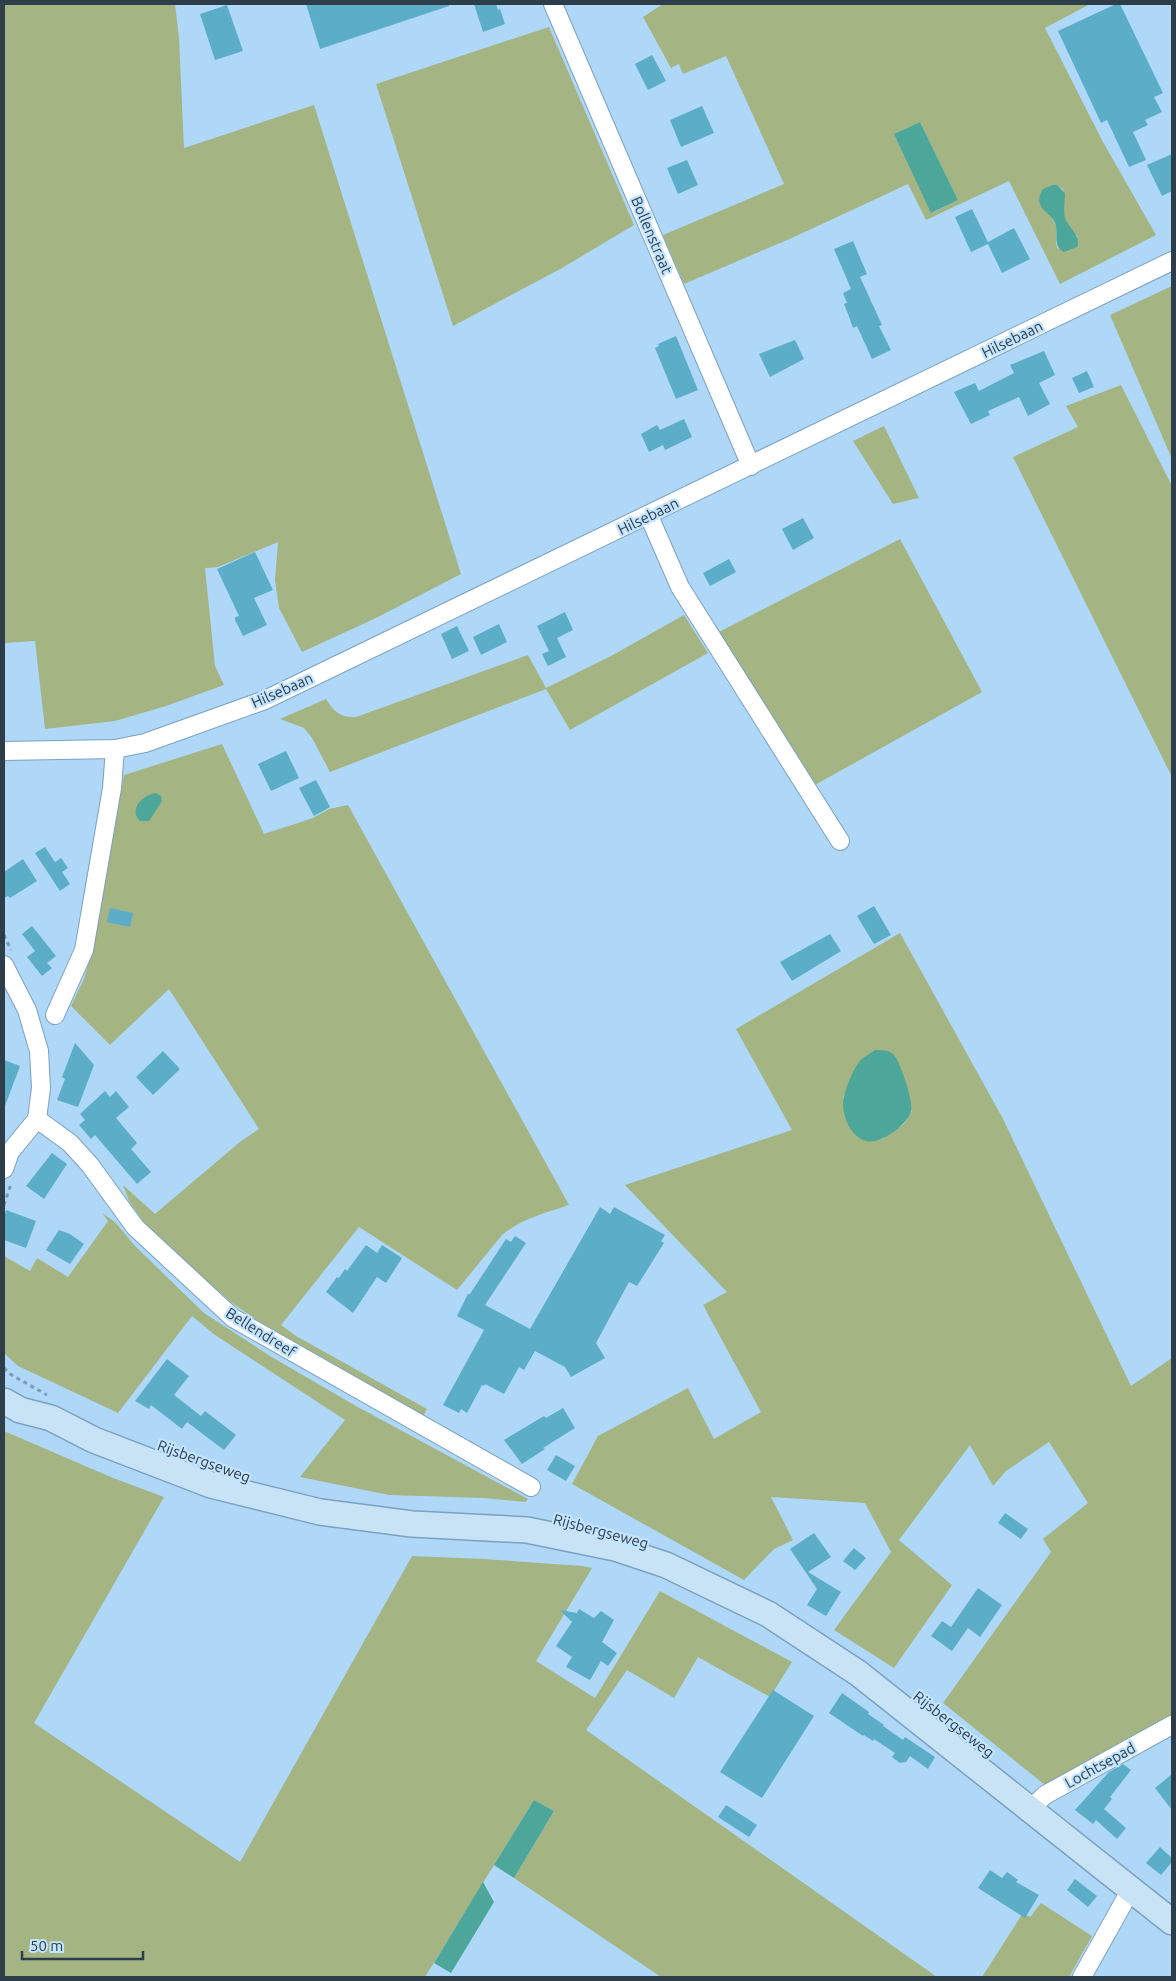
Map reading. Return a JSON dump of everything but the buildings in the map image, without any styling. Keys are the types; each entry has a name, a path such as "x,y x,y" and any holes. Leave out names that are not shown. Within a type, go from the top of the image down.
{"main road":[{"name":"Rijsbergseweg","path":"4,1382 27,1397 52,1408 94,1440 211,1485 311,1509 412,1524 526,1530 614,1548 666,1565 768,1614 858,1673 1030,1808 1130,1891 1172,1922"},
{"name":"Rijsbergseweg","path":"4,1401 20,1410 52,1408"}],"street":[{"name":"Bollenstraat","path":"553,4 751,466"},
{"name":"Hilsebaan","path":"4,751 115,749 145,743 265,700 649,516 1172,261"},
{"path":"649,516 680,588 840,841"},
{"path":"55,1015 84,950 112,788 115,749"},
{"path":"4,965 27,1010 39,1051 41,1088 37,1119 10,1152 4,1169"},
{"name":"Bellendreef","path":"37,1119 70,1143 90,1164 135,1227 233,1318 530,1487"},
{"name":"Lochtsepad","path":"1030,1808 1045,1795 1172,1725"},
{"path":"1082,1977 1130,1891"}],"path":[{"path":"4,1368 52,1408"}],"shaded area":[{"path":"4,4 175,4 179,38 184,148 314,105 461,574 376,618 302,652 279,608 275,580 278,542 218,567 205,568 215,666 224,685 166,706 115,721 45,729 35,641 4,643"},
{"path":"663,4 1090,4 1045,28 1103,142 1156,235 1060,284 1009,181 926,220 908,184 794,237 684,284 663,235 784,184 726,56 683,74 679,64 671,68 643,17","holes":["920,122 958,200 932,213 894,134","1053,185 1063,189 1064,215 1078,237 1058,249 1056,244 1056,226 1050,214"]},
{"path":"549,27 634,225 562,268 453,326 376,84"},
{"path":"920,122 958,200 931,213 894,134"},
{"path":"1057,185 1065,193 1065,218 1078,239 1077,247 1064,252 1057,243 1055,223 1039,202 1043,189"},
{"path":"1172,286 1172,459 1110,315"},
{"path":"1121,385 1172,486 1172,777 1013,457 1078,427 1066,406"},
{"path":"884,426 919,498 893,504 853,441"},
{"path":"900,539 982,692 813,786 715,634"},
{"path":"684,615 708,653 570,730 546,689 330,772 312,738 304,728 280,719 326,699 338,713 356,717 528,655 546,688 611,656"},
{"path":"222,744 264,834 313,818 329,809 348,805 569,1205 542,1214 509,1229 457,1290 359,1227 281,1325 296,1336 427,1409 422,1419 306,1354 232,1303 148,1228 129,1201 123,1185 155,1214 241,1141 259,1129 169,989 110,1045 71,1006 84,979 94,945 124,775"},
{"path":"156,793 161,796 162,801 149,821 140,821 137,816 136,807 146,797"},
{"path":"900,933 1002,1117 1131,1386 1172,1358 1172,1715 1045,1785 943,1703 1051,1552 1043,1539 1088,1503 1049,1442 1006,1471 993,1486 970,1445 899,1540 952,1585 894,1668 834,1630 891,1552 865,1503 771,1497 793,1540 774,1549 744,1580 572,1484 598,1436 688,1388 714,1439 761,1412 703,1305 727,1292 625,1185 792,1130 736,1029","holes":["859,1062 912,1111 904,1124 882,1139 843,1098"]},
{"path":"875,1050 889,1052 896,1058 906,1082 911,1112 904,1123 892,1133 878,1140 866,1141 855,1135 851,1129 845,1116 843,1103 848,1084 857,1065"},
{"path":"102,1213 115,1222 135,1246 204,1313 270,1356 356,1406 528,1499 526,1502 485,1498 389,1495 300,1477 345,1420 215,1335 192,1316 118,1413 18,1366 4,1353 4,1256 30,1271 37,1258 68,1277 108,1221"},
{"path":"4,1431 113,1478 164,1497 34,1723 240,1862 412,1556 582,1566 592,1568 536,1661 595,1698 660,1591 792,1662 770,1697 698,1657 674,1698 627,1670 586,1730 937,1977 661,1977 514,1878 554,1811 534,1800 425,1977 4,1977"},
{"path":"534,1800 554,1811 514,1878 494,1865"},
{"path":"483,1882 494,1902 451,1973 434,1963"},
{"path":"1041,1903 1092,1936 1069,1977 982,1977 1023,1913 1030,1917"}]}
